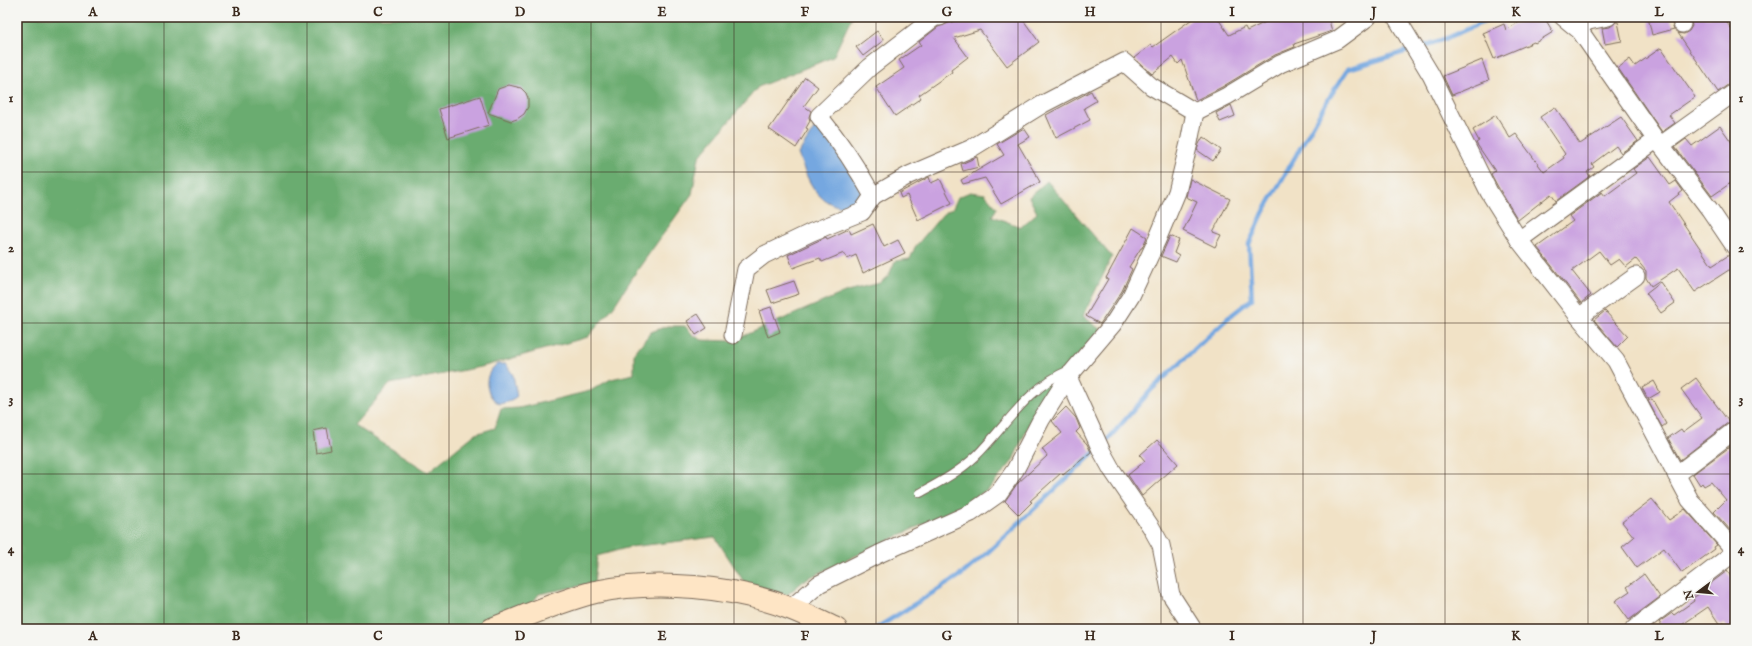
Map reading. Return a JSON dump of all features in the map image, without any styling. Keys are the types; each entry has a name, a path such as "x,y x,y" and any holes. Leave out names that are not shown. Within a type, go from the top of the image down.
{"street":[{"path":"873,196 841,143 819,116 870,67 935,17 940,17"},
{"path":"1195,112 1227,96 1280,64 1337,40 1368,17"},
{"path":"1396,17 1431,75 1489,192 1519,240 1579,317 1616,361 1690,500 1735,552 1634,629"},
{"path":"1563,17 1577,27 1658,142 1710,210 1735,247"},
{"path":"1577,27 1589,21 1608,17"},
{"path":"733,335 746,269 764,255 812,232 862,212 873,196 909,176 972,148 1044,104 1124,62 1151,86 1195,112"},
{"path":"1519,240 1658,142 1735,92"},
{"path":"791,608 819,584 879,554 970,513 998,494 1015,470 1041,420 1071,372 1113,324 1130,296 1157,240 1177,192 1195,112"},
{"path":"1579,317 1636,276"},
{"path":"1071,372 1100,449 1112,470 1152,527 1161,545 1172,595 1193,629"},
{"path":"1676,475 1735,430"},
{"path":"492,629 564,601 596,592 631,587 669,586 708,588 747,595 791,608 836,629"}],"lane":[{"path":"920,493 958,471 976,456 1017,409 1036,390 1056,376 1071,372"}],"green space":[{"path":"17,17 852,17 833,57 758,87 699,157 692,194 636,272 614,306 588,337 481,367 390,384 354,425 428,472 475,434 495,428 501,409 519,408 590,391 611,379 634,374 634,353 651,332 667,326 685,326 694,336 702,340 732,341 848,291 880,283 889,275 895,261 910,259 915,247 943,214 953,208 958,197 970,192 985,194 997,208 992,216 1021,227 1037,213 1029,197 1047,181 1112,257 1083,316 1101,330 1080,353 1033,416 1012,462 990,488 962,506 806,579 787,595 746,585 715,537 630,547 597,556 594,583 539,594 513,629 17,629"}],"water":[{"path":"816,126 823,126 866,197 860,205 845,207 826,201 819,195 809,180 798,154"},
{"path":"498,364 506,364 513,375 517,396 511,401 500,404 491,396 487,384 489,373"}],"building":[{"path":"965,17 1021,17 1039,42 1007,66 980,30 954,38 968,57 951,70 952,72 919,95 921,98 895,116 876,87 904,68 899,60 921,45 919,42 938,27"},
{"path":"1195,17 1217,17 1229,35 1245,27 1247,31 1276,17 1328,17 1332,31 1294,44 1295,47 1275,55 1222,87 1196,100 1182,60 1178,64 1173,57 1152,74 1134,58 1151,45 1153,47"},
{"path":"1527,17 1544,17 1553,32 1535,43 1534,42 1494,59 1483,33 1504,24 1506,30"},
{"path":"1648,17 1670,17 1674,29 1652,35"},
{"path":"1690,17 1723,17 1735,34 1735,82 1729,84 1718,92 1678,33 1684,34 1689,31 1692,26"},
{"path":"1618,22 1622,41 1605,44 1602,28 1610,27"},
{"path":"877,31 884,40 863,56 856,47"},
{"path":"1661,48 1695,97 1669,115 1675,123 1662,132 1618,68 1630,59 1635,66"},
{"path":"1482,60 1489,80 1452,95 1443,76"},
{"path":"805,77 818,87 804,106 811,111 809,117 810,121 806,128 808,129 796,148 769,129"},
{"path":"509,85 521,88 526,93 528,98 528,107 524,114 511,121 488,113 498,89"},
{"path":"1091,91 1096,101 1084,108 1090,120 1056,138 1046,115"},
{"path":"480,96 489,125 448,138 439,109"},
{"path":"1231,105 1235,116 1220,122 1216,113"},
{"path":"1555,107 1580,144 1621,117 1638,141 1621,153 1616,146 1592,164 1594,167 1587,172 1590,176 1556,201 1551,194 1518,220 1491,174 1495,171 1476,143 1479,141 1473,130 1496,115 1510,138 1516,134 1544,172 1564,158 1563,156 1565,154 1540,117"},
{"path":"1720,126 1735,147 1735,180 1712,196 1675,147 1686,139 1692,146"},
{"path":"1024,128 1030,137 1018,144 1040,182 1001,204 985,178 963,184 961,180 1004,155 997,144"},
{"path":"1203,137 1221,150 1213,161 1197,150"},
{"path":"977,157 979,167 963,171 961,164"},
{"path":"1650,157 1670,185 1676,181 1683,191 1669,202 1712,266 1729,255 1735,260 1735,266 1695,292 1678,268 1651,286 1646,278 1646,271 1636,259 1626,267 1619,259 1610,265 1599,251 1572,271 1591,295 1581,303 1537,247 1573,221 1569,216 1602,192 1605,196 1636,173 1633,169"},
{"path":"929,177 931,183 940,179 952,203 918,220 907,195 901,198 899,193"},
{"path":"1190,179 1230,199 1213,232 1221,235 1215,247 1183,231 1197,202 1186,197"},
{"path":"873,224 884,247 898,240 905,253 863,273 856,255 847,259 844,253 822,262 820,258 793,268 788,255 826,237 827,239 849,229 851,234"},
{"path":"1133,228 1147,237 1142,248 1129,267 1132,269 1122,291 1100,324 1086,316 1108,279 1106,278"},
{"path":"1170,236 1179,240 1174,253 1179,256 1176,262 1161,256"},
{"path":"794,281 799,294 772,303 767,290"},
{"path":"1660,282 1675,303 1661,313 1646,293"},
{"path":"771,307 780,332 768,337 759,311"},
{"path":"1605,311 1628,336 1617,347 1594,320"},
{"path":"698,314 707,328 696,335 687,321"},
{"path":"1696,378 1729,422 1680,460 1668,438 1681,429 1683,432 1702,418 1681,389"},
{"path":"1654,381 1660,392 1648,399 1642,388"},
{"path":"1652,399 1666,424 1662,427 1648,401"},
{"path":"1066,407 1076,418 1080,428 1076,432 1087,444 1091,452 1063,475 1061,473 1030,501 1032,502 1019,515 1005,501 1017,484 1047,456 1042,449 1062,433 1052,421"},
{"path":"327,428 331,450 316,453 313,431"},
{"path":"1157,440 1178,464 1142,496 1128,475 1145,461 1140,455"},
{"path":"1735,443 1735,529 1732,532 1714,512 1726,500 1711,482 1704,486 1702,483 1700,485 1693,474"},
{"path":"1652,499 1669,520 1685,509 1717,545 1714,547 1715,549 1682,573 1664,548 1637,568 1622,547 1634,537 1622,522"},
{"path":"1727,571 1735,582 1730,585 1735,592 1735,629 1729,629 1724,623 1720,625 1708,607 1676,629 1664,629 1659,622 1672,613 1674,615 1694,601 1693,598 1709,587 1707,586"},
{"path":"1644,574 1660,597 1629,620 1615,601 1630,591 1627,587"}],"waterway":[{"path":"1418,48 1447,38 1495,17"},
{"path":"1103,445 1152,389 1229,317 1252,299 1249,244 1263,213 1327,101 1348,69 1411,50"},
{"path":"875,629 961,575 987,553 1097,450"}]}
